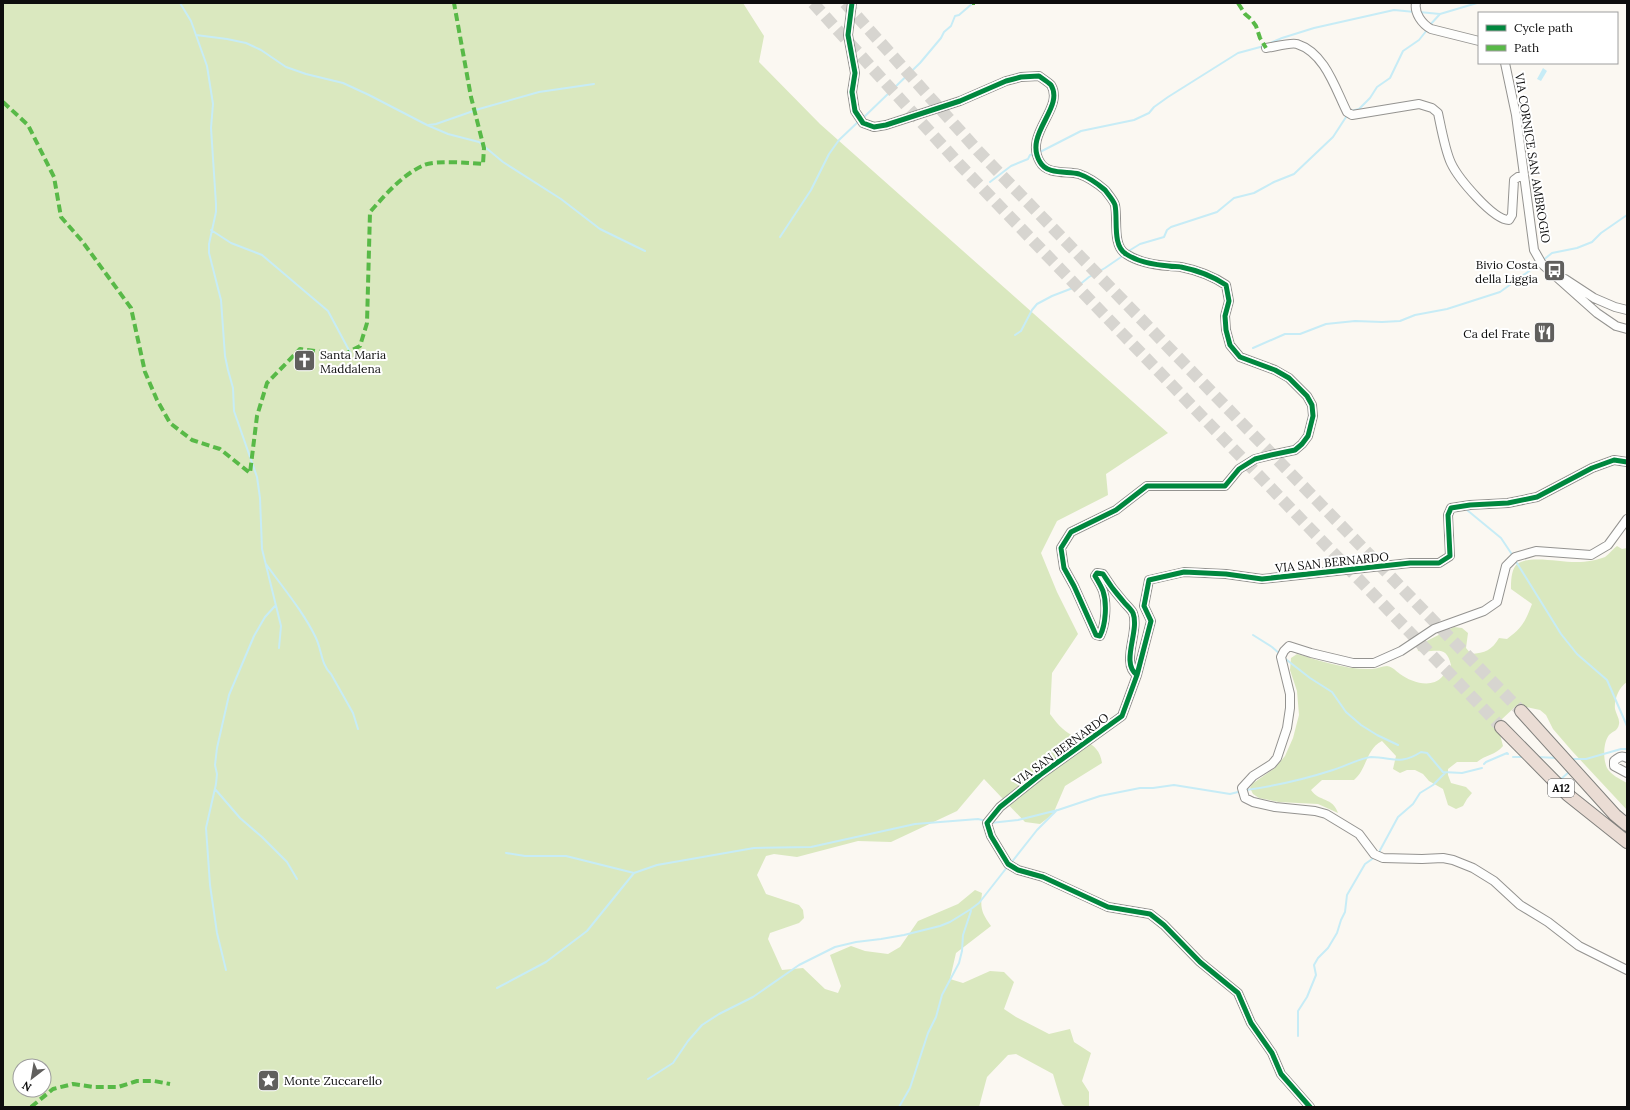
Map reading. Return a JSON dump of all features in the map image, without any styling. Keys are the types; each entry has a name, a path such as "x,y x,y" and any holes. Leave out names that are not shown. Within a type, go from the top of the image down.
{"highway":[{"name":"A12","path":"1521,711 1615,815 1627,825"},
{"name":"A12","path":"1501,726 1568,794 1627,842"}],"street":[{"path":"852,3 848,35 855,73 852,92 855,111 863,123 874,127 886,125 960,101 1006,81 1021,77 1039,76 1050,84 1055,96 1038,136 1036,151 1040,163 1049,170 1080,174 1105,191 1115,205 1118,243 1124,253 1138,260 1181,267 1216,279 1226,285 1229,301 1225,316 1226,330 1230,345 1240,357 1275,370 1289,378 1307,396 1312,405 1313,416 1308,436 1295,450 1270,454 1256,460 1239,469 1225,486 1147,486 1116,510 1072,532 1061,548 1064,568 1074,586 1096,635 1100,636 1104,626 1105,607 1103,591 1095,576 1097,573 1103,574 1109,586 1133,613 1134,627 1130,663 1133,672 1137,675"},
{"path":"1416,5 1424,25 1431,29 1478,41"},
{"path":"1266,48 1296,44 1316,55 1328,71 1349,114 1419,104 1432,108 1438,113 1451,163 1464,183 1498,216 1506,220 1509,220 1512,215 1514,180 1518,177 1524,176"},
{"name":"VIA CORNICE SAN AMBROGIO","path":"1505,64 1516,115 1534,250 1542,264 1597,313 1616,326 1627,329"},
{"name":"VIA CORNICE SAN AMBROGIO","path":"1554,274 1570,281 1594,298 1615,307 1627,310"},
{"name":"VIA SAN BERNARDO","path":"1310,1107 1281,1074 1272,1053 1252,1023 1238,992 1200,962 1164,925 1150,914 1108,907 1043,877 1018,870 1008,864 991,836 989,821 1000,807 1040,775 1122,716 1137,675 1151,621 1144,606 1149,580 1184,572 1226,574 1262,579 1410,563 1439,563 1450,556 1448,515 1451,508 1470,505 1508,503 1537,497 1592,468 1614,460 1627,462"},
{"path":"1627,519 1608,546 1591,555 1536,551 1515,557 1506,566 1497,602 1484,612 1434,629 1401,651 1374,663 1353,663 1311,653 1290,646 1284,651 1281,657 1290,694 1290,708 1287,728 1277,758 1272,764 1252,776 1243,792 1245,798 1267,806 1302,811 1315,811 1326,814 1359,834 1374,854 1383,858 1443,858 1453,860 1473,868 1494,881 1520,906 1548,922 1580,946 1627,970"},
{"path":"1627,758 1623,756 1619,757 1614,761 1614,766 1627,773"}],"green space":[{"path":"3,3 743,3 764,36 759,62 820,124 1168,433 1106,474 1108,495 1057,521 1041,553 1057,592 1078,634 1052,673 1050,714 1063,729 1097,749 1102,763 1065,786 1053,814 1040,824 1025,822 984,779 957,811 891,842 858,841 797,857 774,854 766,856 757,875 766,894 799,905 803,910 804,918 799,923 770,933 768,939 782,970 803,968 825,989 838,993 841,986 830,955 851,946 865,951 888,954 900,947 918,921 958,904 975,890 982,893 982,911 991,926 956,953 950,979 963,983 990,971 1004,972 1014,982 1004,1009 1049,1034 1070,1029 1074,1042 1091,1053 1082,1081 1089,1092 1089,1107 1066,1107 1062,1104 1053,1074 1016,1054 1008,1055 987,1077 979,1107 3,1107"},
{"path":"1617,546 1622,549 1627,548 1627,682 1619,690 1616,697 1615,709 1619,724 1616,730 1607,738 1604,756 1607,768 1611,773 1627,783 1627,810 1553,729 1546,715 1540,710 1517,705 1501,720 1498,727 1503,746 1500,749 1477,762 1457,762 1448,769 1448,775 1451,783 1466,787 1472,793 1463,806 1456,809 1448,805 1443,789 1429,781 1423,774 1415,770 1407,770 1400,773 1393,769 1396,756 1382,741 1373,749 1362,770 1354,780 1322,780 1311,790 1314,794 1333,804 1338,813 1318,804 1279,802 1259,798 1253,794 1250,788 1252,784 1275,768 1285,756 1293,738 1299,715 1297,691 1290,670 1291,658 1297,654 1334,664 1363,669 1374,669 1387,666 1393,668 1400,674 1415,682 1432,683 1442,677 1451,665 1449,658 1446,654 1439,651 1418,651 1417,646 1454,627 1462,628 1468,633 1466,648 1471,654 1480,653 1491,648 1499,638 1507,639 1523,624 1532,604 1511,589 1512,573 1516,565 1521,562 1536,559 1571,562 1592,561 1605,557"}],"water":[{"path":"1543,68 1547,71 1541,81 1537,79"}],"waterway":[{"path":"180,3 191,21 207,66 213,104 211,128 216,212 209,244 209,253 221,300 225,356 233,388 234,411 257,477 260,498 262,549 281,626 279,648"},
{"path":"863,118 920,63 941,38 944,32 951,26 955,16 959,15 973,3"},
{"path":"1429,26 1440,14 1477,3"},
{"path":"1268,44 1314,28 1394,10 1415,12"},
{"path":"1419,12 1440,14"},
{"path":"1351,111 1359,109 1370,98 1377,87 1390,78 1403,51 1419,40 1427,30"},
{"path":"196,35 246,43 261,50 286,67 306,74 343,83 427,125 448,134 479,142 503,162 561,199 600,229 645,251"},
{"path":"1038,153 1081,131 1134,120 1149,113 1154,107 1168,97 1238,53 1264,46"},
{"path":"429,125 539,92 594,84"},
{"path":"1127,252 1140,244 1164,237 1167,230 1171,227 1217,212 1234,198 1254,193 1274,182 1294,174 1333,137 1348,114"},
{"path":"780,237 811,190 829,154 839,140 859,121"},
{"path":"990,182 1011,166 1028,159 1030,155 1034,154"},
{"path":"1542,261 1552,253 1577,248 1592,242 1601,233 1627,215"},
{"path":"211,230 231,243 262,255 328,311 351,354"},
{"path":"1015,335 1021,331 1032,310 1037,304 1052,296 1078,286 1089,277 1124,255"},
{"path":"1253,348 1285,334 1300,334 1326,324 1355,321 1400,321 1415,315 1447,309 1500,292 1539,264"},
{"path":"1467,510 1501,538 1513,556"},
{"path":"1515,560 1561,634 1577,654 1607,680 1627,726"},
{"path":"266,564 311,628 318,643 325,666 353,713 358,729"},
{"path":"226,970 217,933 210,885 206,828 216,784 217,774 215,765 217,748 229,695 254,636 265,617 275,606"},
{"path":"1253,635 1280,654"},
{"path":"1283,657 1310,678 1332,692 1346,712 1361,725 1398,745"},
{"path":"1570,759 1586,759 1621,749 1627,749"},
{"path":"1246,790 1312,776 1371,757 1401,760 1407,759 1421,752 1427,753 1443,772 1462,773 1482,768"},
{"path":"1484,764 1507,753 1508,754"},
{"path":"1513,757 1524,757"},
{"path":"1538,757 1557,758"},
{"path":"1561,779 1569,772"},
{"path":"1378,854 1398,817 1413,804 1420,793 1433,785 1445,773"},
{"path":"990,823 1018,820 1058,810 1100,796 1140,788 1174,785 1230,794 1242,791"},
{"path":"215,789 240,818 287,862 297,879"},
{"path":"1011,863 1037,830 1057,810"},
{"path":"497,988 546,962 587,931 634,873 657,865 754,848 811,847 915,824 978,819 986,821"},
{"path":"506,853 525,856 566,856 634,873"},
{"path":"1298,1036 1298,1011 1307,997 1316,975 1314,965 1318,958 1328,948 1337,933 1345,912 1347,895 1365,864 1375,857"},
{"path":"648,1079 673,1063 688,1041 702,1025 719,1014 753,997 799,965 835,947 856,942 904,935 950,922 979,903 1008,866"},
{"path":"899,1107 910,1088 928,1033 936,1017 942,995 959,963 962,951 963,935 971,911"}],"tunnel":[{"path":"813,3 961,166 1501,727"},
{"path":"845,3 980,153 1521,711"}],"marked path":[{"path":"3,102 28,125 54,177 61,217 82,241 131,308 145,372 157,400 170,423 192,440 220,449 250,473 257,416 267,383 300,349 343,355 360,346 367,323 370,212 401,180 424,165 429,163 445,162 483,164 484,148 471,97 454,3"},
{"path":"1238,3 1245,14 1256,26 1260,38 1266,48"},
{"path":"31,1107 53,1089 73,1084 94,1087 118,1087 137,1081 154,1081 170,1084"}],"cycle path":[{"path":"852,3 848,35 855,73 852,92 855,111 863,123 874,127 886,125 960,101 1006,81 1021,77 1039,76 1051,85 1054,94 1053,103 1037,141 1036,152 1043,166 1052,171 1082,175 1105,190 1115,205 1117,239 1119,245 1126,254 1147,263 1193,270 1226,285 1229,301 1225,316 1226,330 1230,345 1240,357 1275,370 1289,378 1307,396 1312,405 1313,416 1308,436 1295,450 1255,459 1239,469 1225,486 1147,486 1116,510 1071,532 1061,548 1064,568 1074,586 1096,635 1100,636 1105,620 1104,596 1095,576 1097,573 1103,574 1133,613 1134,629 1130,663 1132,670 1137,675"},
{"path":"1310,1107 1281,1074 1272,1053 1251,1023 1238,993 1200,962 1164,925 1150,914 1108,907 1043,877 1018,870 1008,864 991,836 987,823 1000,807 1040,775 1122,716 1137,675 1151,621 1144,606 1149,580 1184,572 1226,574 1262,579 1410,563 1439,563 1450,556 1448,515 1451,508 1470,505 1508,503 1537,497 1592,468 1614,460 1627,462"}],"place":[{"name":"Bivio Costa della Liggia","path":"1554,271"},
{"name":"Ca del Frate","path":"1545,333"},
{"name":"Santa Maria Maddalena","path":"305,361"},
{"name":"Monte Zuccarello","path":"268,1080"}]}
